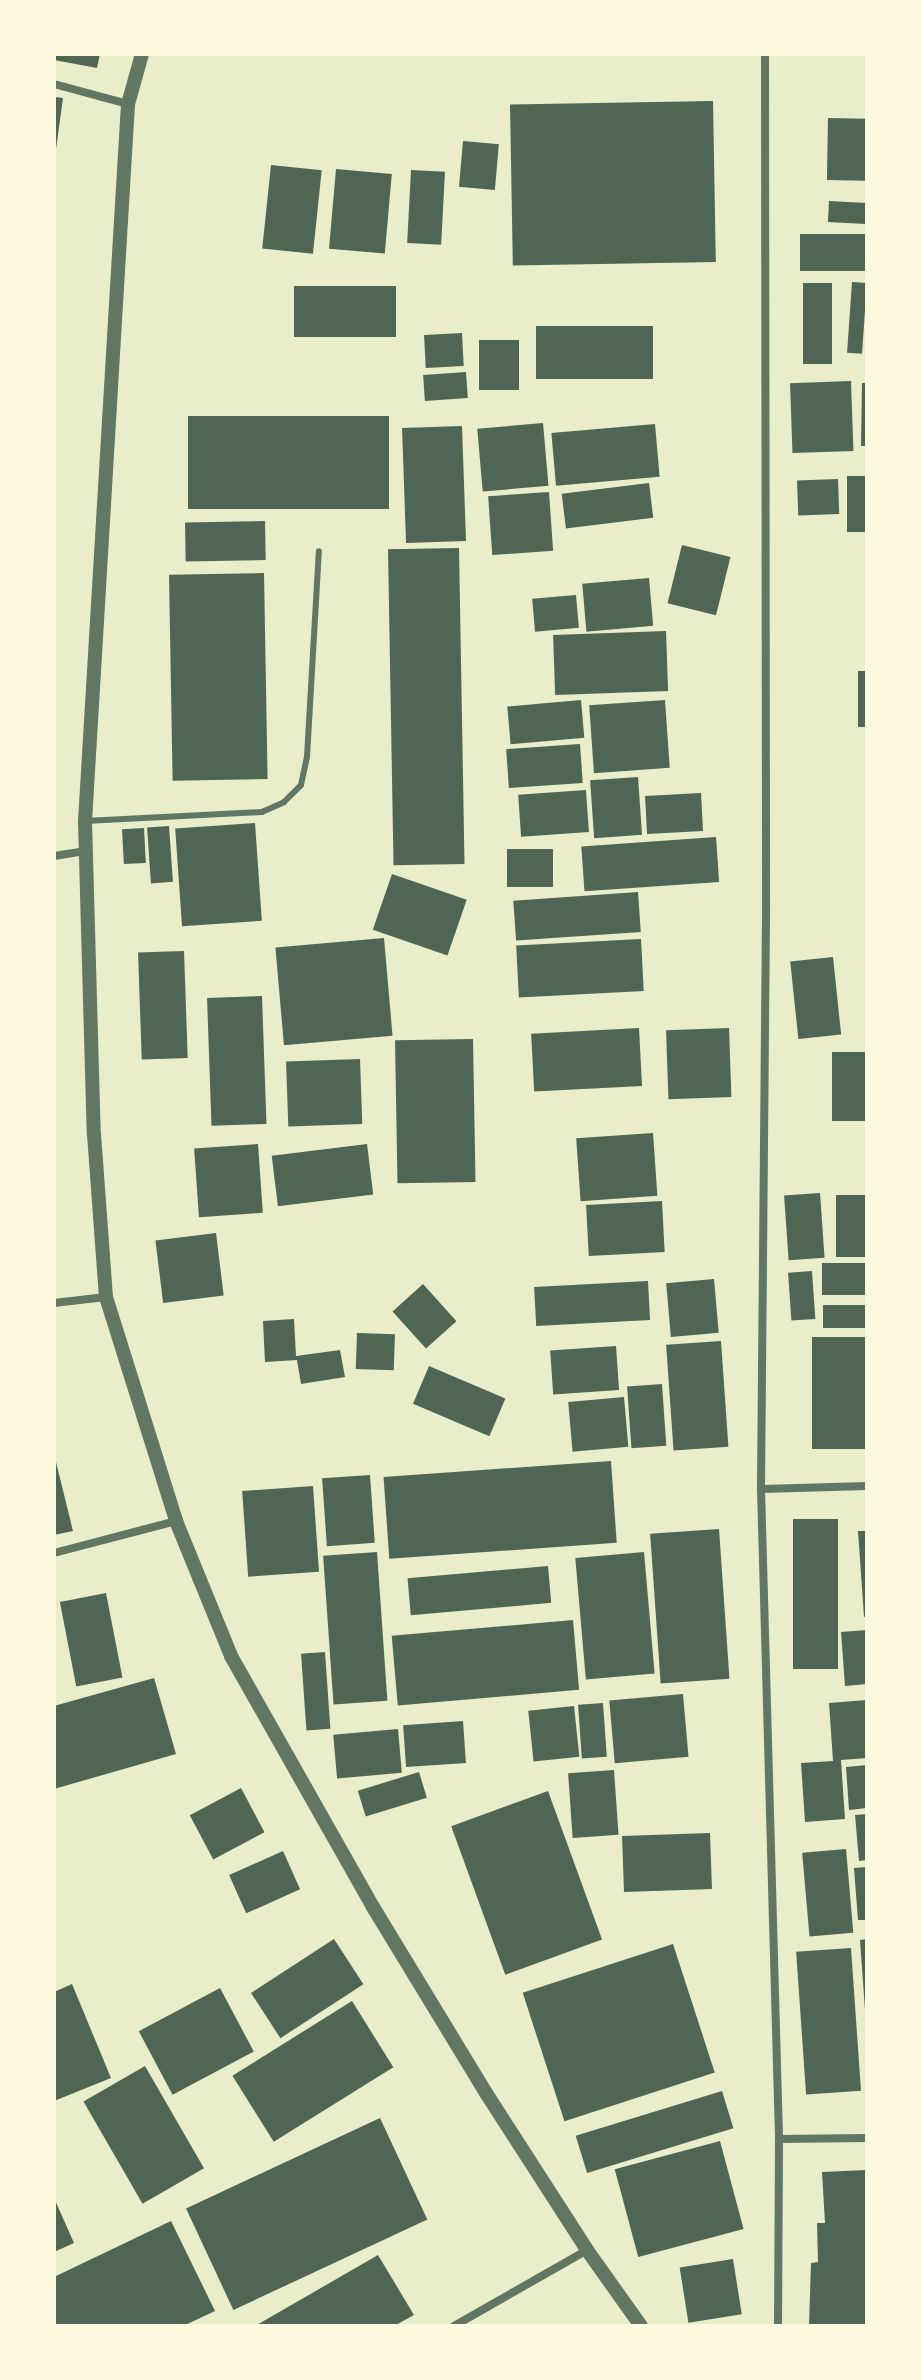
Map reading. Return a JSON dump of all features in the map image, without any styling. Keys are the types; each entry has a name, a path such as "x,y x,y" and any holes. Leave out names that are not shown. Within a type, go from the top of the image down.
{"street":[{"path":"142,54 128,104 85,821 94,1134 106,1297 176,1521 231,1656 373,1907 587,2250 641,2326"},
{"path":"765,54 766,930 761,1489 779,2139 778,2326"},
{"path":"54,84 128,104"},
{"path":"54,856 85,851"},
{"path":"54,1303 106,1297"},
{"path":"761,1489 867,1486"},
{"path":"54,1553 176,1521"},
{"path":"779,2139 867,2138"},
{"path":"454,2326 587,2250"}],"lane":[{"path":"85,821 262,812 284,802 301,785 307,757 319,551"}],"building":[{"path":"54,54 100,54 97,68 54,60"},
{"path":"54,97 63,98 56,149 54,149"},
{"path":"713,101 716,262 513,266 510,105"},
{"path":"828,118 867,119 866,181 827,180"},
{"path":"463,141 499,144 495,190 459,187"},
{"path":"271,165 322,170 313,254 262,249"},
{"path":"336,169 392,174 385,254 329,249"},
{"path":"411,170 445,172 441,245 407,243"},
{"path":"829,201 867,203 866,224 828,222"},
{"path":"800,234 867,234 867,271 800,271"},
{"path":"852,282 867,283 862,354 847,353"},
{"path":"803,283 832,283 832,364 803,364"},
{"path":"294,286 396,286 396,337 294,337"},
{"path":"536,326 653,326 653,379 536,379"},
{"path":"462,333 464,366 426,368 424,335"},
{"path":"479,340 519,340 519,390 479,390"},
{"path":"466,372 468,398 425,401 423,375"},
{"path":"851,381 853,451 792,453 790,383"},
{"path":"862,383 867,383 867,446 861,446"},
{"path":"188,416 389,416 389,509 188,509"},
{"path":"543,423 548,486 483,492 477,429"},
{"path":"655,424 660,477 556,486 551,433"},
{"path":"462,426 466,541 406,543 402,428"},
{"path":"847,476 867,476 867,532 847,532"},
{"path":"838,479 839,514 798,515 797,480"},
{"path":"649,483 653,518 566,528 562,494"},
{"path":"549,492 553,551 492,555 488,496"},
{"path":"265,521 266,560 186,561 185,522"},
{"path":"682,545 731,557 716,615 667,603"},
{"path":"459,548 465,864 394,865 388,549"},
{"path":"264,573 268,779 173,781 169,575"},
{"path":"649,578 653,626 586,632 582,584"},
{"path":"576,595 579,628 535,632 532,599"},
{"path":"666,631 668,691 555,695 553,635"},
{"path":"858,671 867,671 867,727 858,727"},
{"path":"581,700 584,738 511,744 507,706"},
{"path":"665,700 670,768 594,773 589,705"},
{"path":"580,744 583,783 509,788 506,749"},
{"path":"638,777 642,835 594,838 590,780"},
{"path":"586,790 589,832 521,837 518,795"},
{"path":"701,793 703,831 647,834 645,796"},
{"path":"255,823 262,921 182,926 175,829"},
{"path":"169,826 173,882 151,883 147,828"},
{"path":"144,828 146,863 124,864 122,829"},
{"path":"716,837 719,882 584,891 581,846"},
{"path":"507,849 553,849 553,887 507,887"},
{"path":"392,874 467,900 447,956 373,930"},
{"path":"638,892 641,932 516,941 513,901"},
{"path":"384,938 393,1036 284,1045 275,947"},
{"path":"641,939 644,991 519,997 516,946"},
{"path":"184,951 188,1058 142,1060 138,953"},
{"path":"833,957 841,1035 798,1039 790,961"},
{"path":"262,996 266,1124 212,1126 207,998"},
{"path":"639,1028 642,1086 534,1092 531,1034"},
{"path":"729,1028 731,1097 668,1099 666,1030"},
{"path":"473,1039 475,1182 398,1183 395,1040"},
{"path":"832,1052 867,1052 867,1121 832,1121"},
{"path":"360,1059 362,1124 288,1127 286,1062"},
{"path":"653,1133 657,1196 581,1201 576,1138"},
{"path":"258,1144 263,1213 199,1217 194,1148"},
{"path":"367,1144 373,1195 278,1206 272,1156"},
{"path":"820,1193 825,1258 789,1260 784,1196"},
{"path":"836,1195 867,1195 867,1257 836,1257"},
{"path":"662,1201 665,1252 589,1256 586,1205"},
{"path":"216,1233 224,1296 163,1303 155,1240"},
{"path":"822,1263 867,1263 867,1295 822,1295"},
{"path":"812,1271 815,1319 791,1321 788,1273"},
{"path":"714,1279 719,1333 671,1337 666,1283"},
{"path":"648,1281 650,1320 536,1326 534,1287"},
{"path":"423,1284 456,1321 426,1349 393,1311"},
{"path":"823,1305 867,1305 867,1328 823,1328"},
{"path":"294,1319 296,1356 340,1350 345,1377 301,1384 297,1360 265,1362 263,1321"},
{"path":"357,1333 395,1334 394,1370 356,1369"},
{"path":"812,1337 867,1337 867,1449 812,1449"},
{"path":"721,1341 728,1447 674,1451 666,1345"},
{"path":"616,1346 619,1390 553,1394 550,1351"},
{"path":"429,1366 505,1398 489,1436 413,1404"},
{"path":"662,1384 666,1446 631,1448 627,1386"},
{"path":"624,1397 628,1447 573,1452 568,1402"},
{"path":"54,1454 73,1531 54,1535"},
{"path":"611,1461 617,1543 389,1559 384,1477"},
{"path":"370,1475 375,1543 327,1546 322,1478"},
{"path":"313,1486 319,1572 248,1577 242,1491"},
{"path":"793,1519 838,1519 838,1669 793,1669"},
{"path":"719,1529 729,1679 661,1683 650,1534"},
{"path":"858,1531 867,1531 867,1616 864,1617"},
{"path":"377,1552 387,1701 334,1704 323,1556"},
{"path":"644,1552 655,1674 586,1680 575,1558"},
{"path":"548,1566 551,1603 411,1615 408,1578"},
{"path":"106,1593 122,1677 76,1686 60,1602"},
{"path":"573,1620 579,1690 398,1706 392,1636"},
{"path":"867,1630 867,1684 845,1686 841,1632"},
{"path":"325,1652 330,1729 306,1730 301,1654"},
{"path":"154,1678 176,1754 54,1789 54,1706"},
{"path":"683,1694 688,1757 615,1763 609,1700"},
{"path":"867,1700 867,1758 841,1760 845,1819 805,1822 801,1763 833,1761 829,1703"},
{"path":"603,1703 607,1757 582,1759 578,1705"},
{"path":"574,1706 579,1757 534,1762 528,1711"},
{"path":"463,1721 466,1763 406,1767 403,1725"},
{"path":"398,1729 402,1773 337,1778 333,1735"},
{"path":"867,1765 867,1808 849,1810 846,1767"},
{"path":"614,1770 619,1835 573,1838 568,1773"},
{"path":"419,1772 427,1798 366,1817 358,1791"},
{"path":"241,1788 264,1832 213,1859 190,1815"},
{"path":"548,1791 602,1939 505,1975 451,1826"},
{"path":"867,1814 867,1860 859,1861 855,1815"},
{"path":"710,1833 712,1889 624,1892 622,1836"},
{"path":"846,1849 853,1933 809,1937 802,1853"},
{"path":"283,1851 300,1889 246,1913 229,1875"},
{"path":"867,1867 867,1920 858,1920 854,1868"},
{"path":"334,1939 363,1984 280,2038 251,1993"},
{"path":"867,1939 867,2010 865,2010 860,1940"},
{"path":"673,1944 715,2072 564,2121 523,1993"},
{"path":"851,1948 861,2091 806,2094 796,1952"},
{"path":"72,1984 111,2078 54,2101 54,1992"},
{"path":"220,1988 254,2052 173,2095 139,2031"},
{"path":"352,2001 393,2067 274,2142 232,2076"},
{"path":"145,2066 204,2168 143,2204 84,2102"},
{"path":"722,2091 733,2128 587,2173 576,2136"},
{"path":"380,2118 427,2220 233,2310 186,2208"},
{"path":"720,2141 744,2229 638,2257 615,2169"},
{"path":"867,2170 867,2326 809,2326 811,2263 818,2262 817,2223 825,2223 822,2172"},
{"path":"54,2198 74,2243 54,2252"},
{"path":"171,2221 215,2311 183,2326 54,2326 54,2277"},
{"path":"378,2255 414,2315 394,2326 255,2326"},
{"path":"733,2259 742,2314 688,2323 680,2267"}]}
